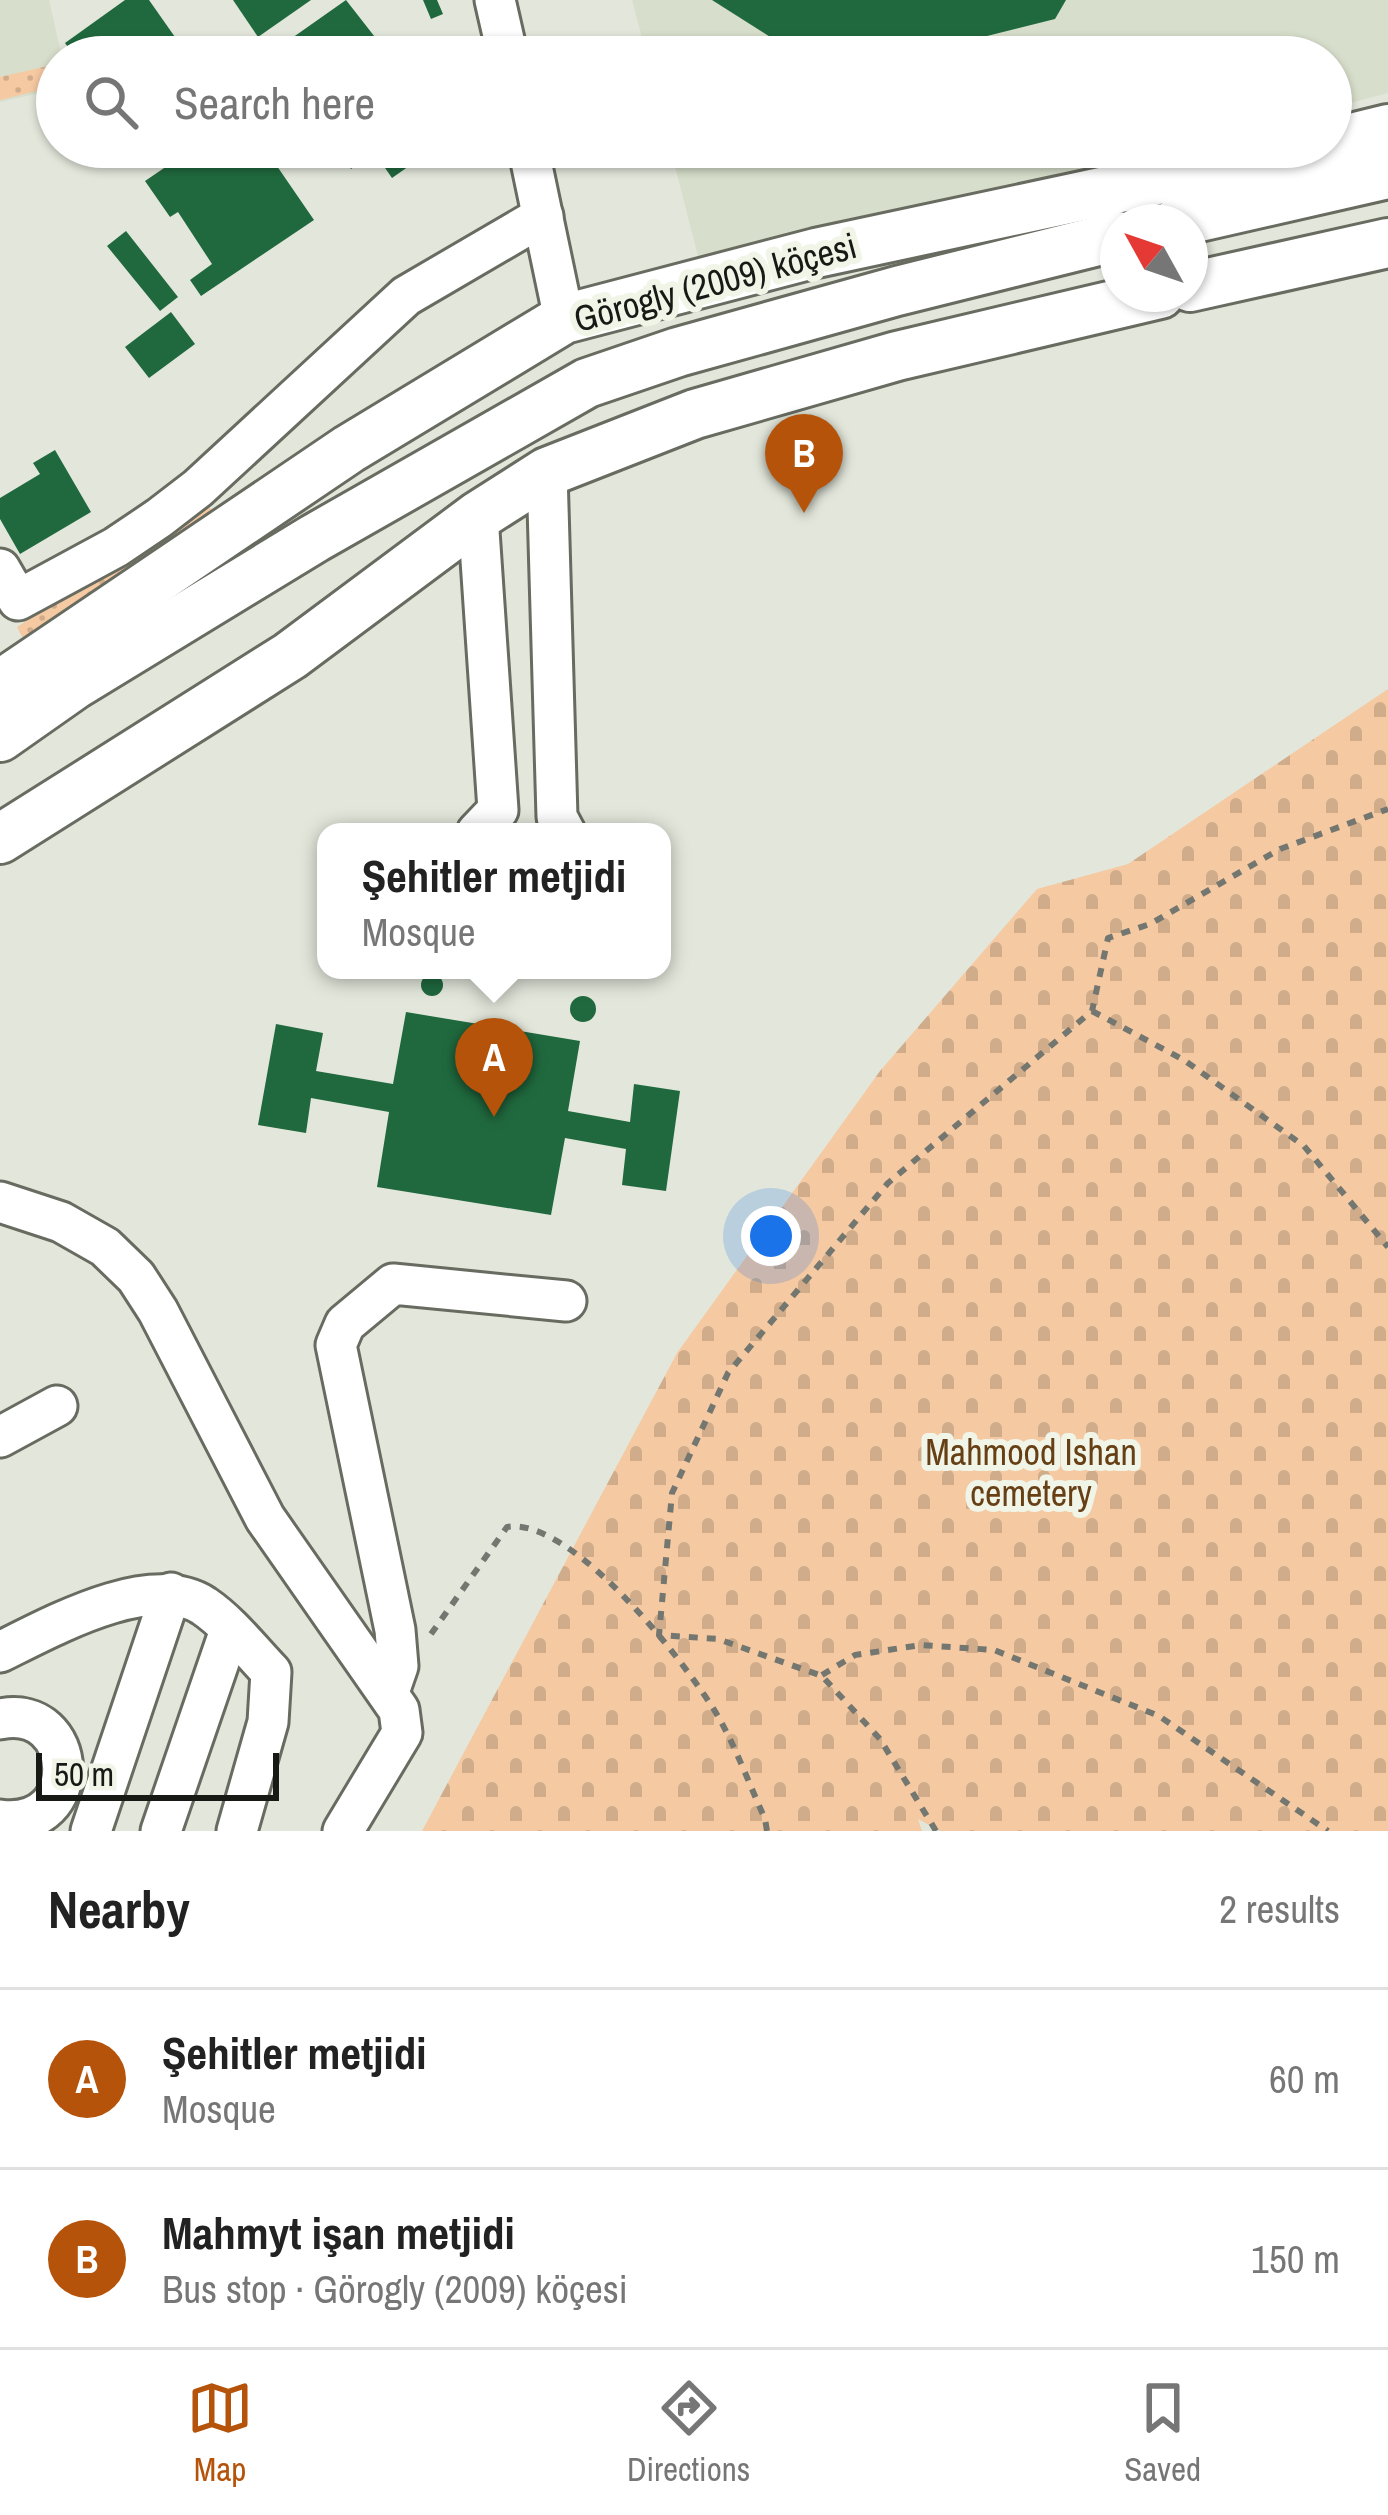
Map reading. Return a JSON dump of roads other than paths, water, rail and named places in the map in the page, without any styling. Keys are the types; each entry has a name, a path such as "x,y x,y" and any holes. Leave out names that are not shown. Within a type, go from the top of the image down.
{"main road":[{"path":"1352,138 1388,129"},
{"name":"Görogly (2009) köçesi","path":"0,685 350,449 564,319 816,253 1213,168"},
{"path":"1208,215 1388,173"},
{"name":"Görogly (2009) köçesi","path":"0,737 74,685 315,538 587,383 678,352 897,291 1100,240"},
{"path":"1208,283 1388,243"},
{"path":"0,839 290,656 478,516 547,472 694,414 897,356 1100,308"}],"street":[{"path":"495,0 503,36"},
{"path":"533,168 564,319"},
{"path":"0,569 18,599 116,547 198,488 406,296 543,216"},
{"path":"547,472 561,823"},
{"path":"478,516 498,810 486,823"},
{"path":"0,1202 62,1222 106,1247 136,1277 265,1518 330,1615 394,1679"},
{"path":"344,1831 402,1733 394,1679 395,1630 336,1345 345,1324 393,1284 566,1300"},
{"path":"0,1437 57,1406"},
{"path":"92,1831 171,1593"},
{"path":"0,1652 68,1618 120,1601 171,1593 202,1605 272,1672 268,1721 237,1831"},
{"path":"161,1831 230,1630"},
{"path":"0,1719 26,1719 42,1726 54,1738 64,1771 61,1788 38,1815 22,1821 0,1820"}],"place":[{"name":"Mahmyt işan metjidi","path":"804,513"},
{"name":"Şehitler metjidi","path":"494,1117"}],"park label":[{"name":"Mahmood Ishan cemetery","path":"1031,1472"}]}
